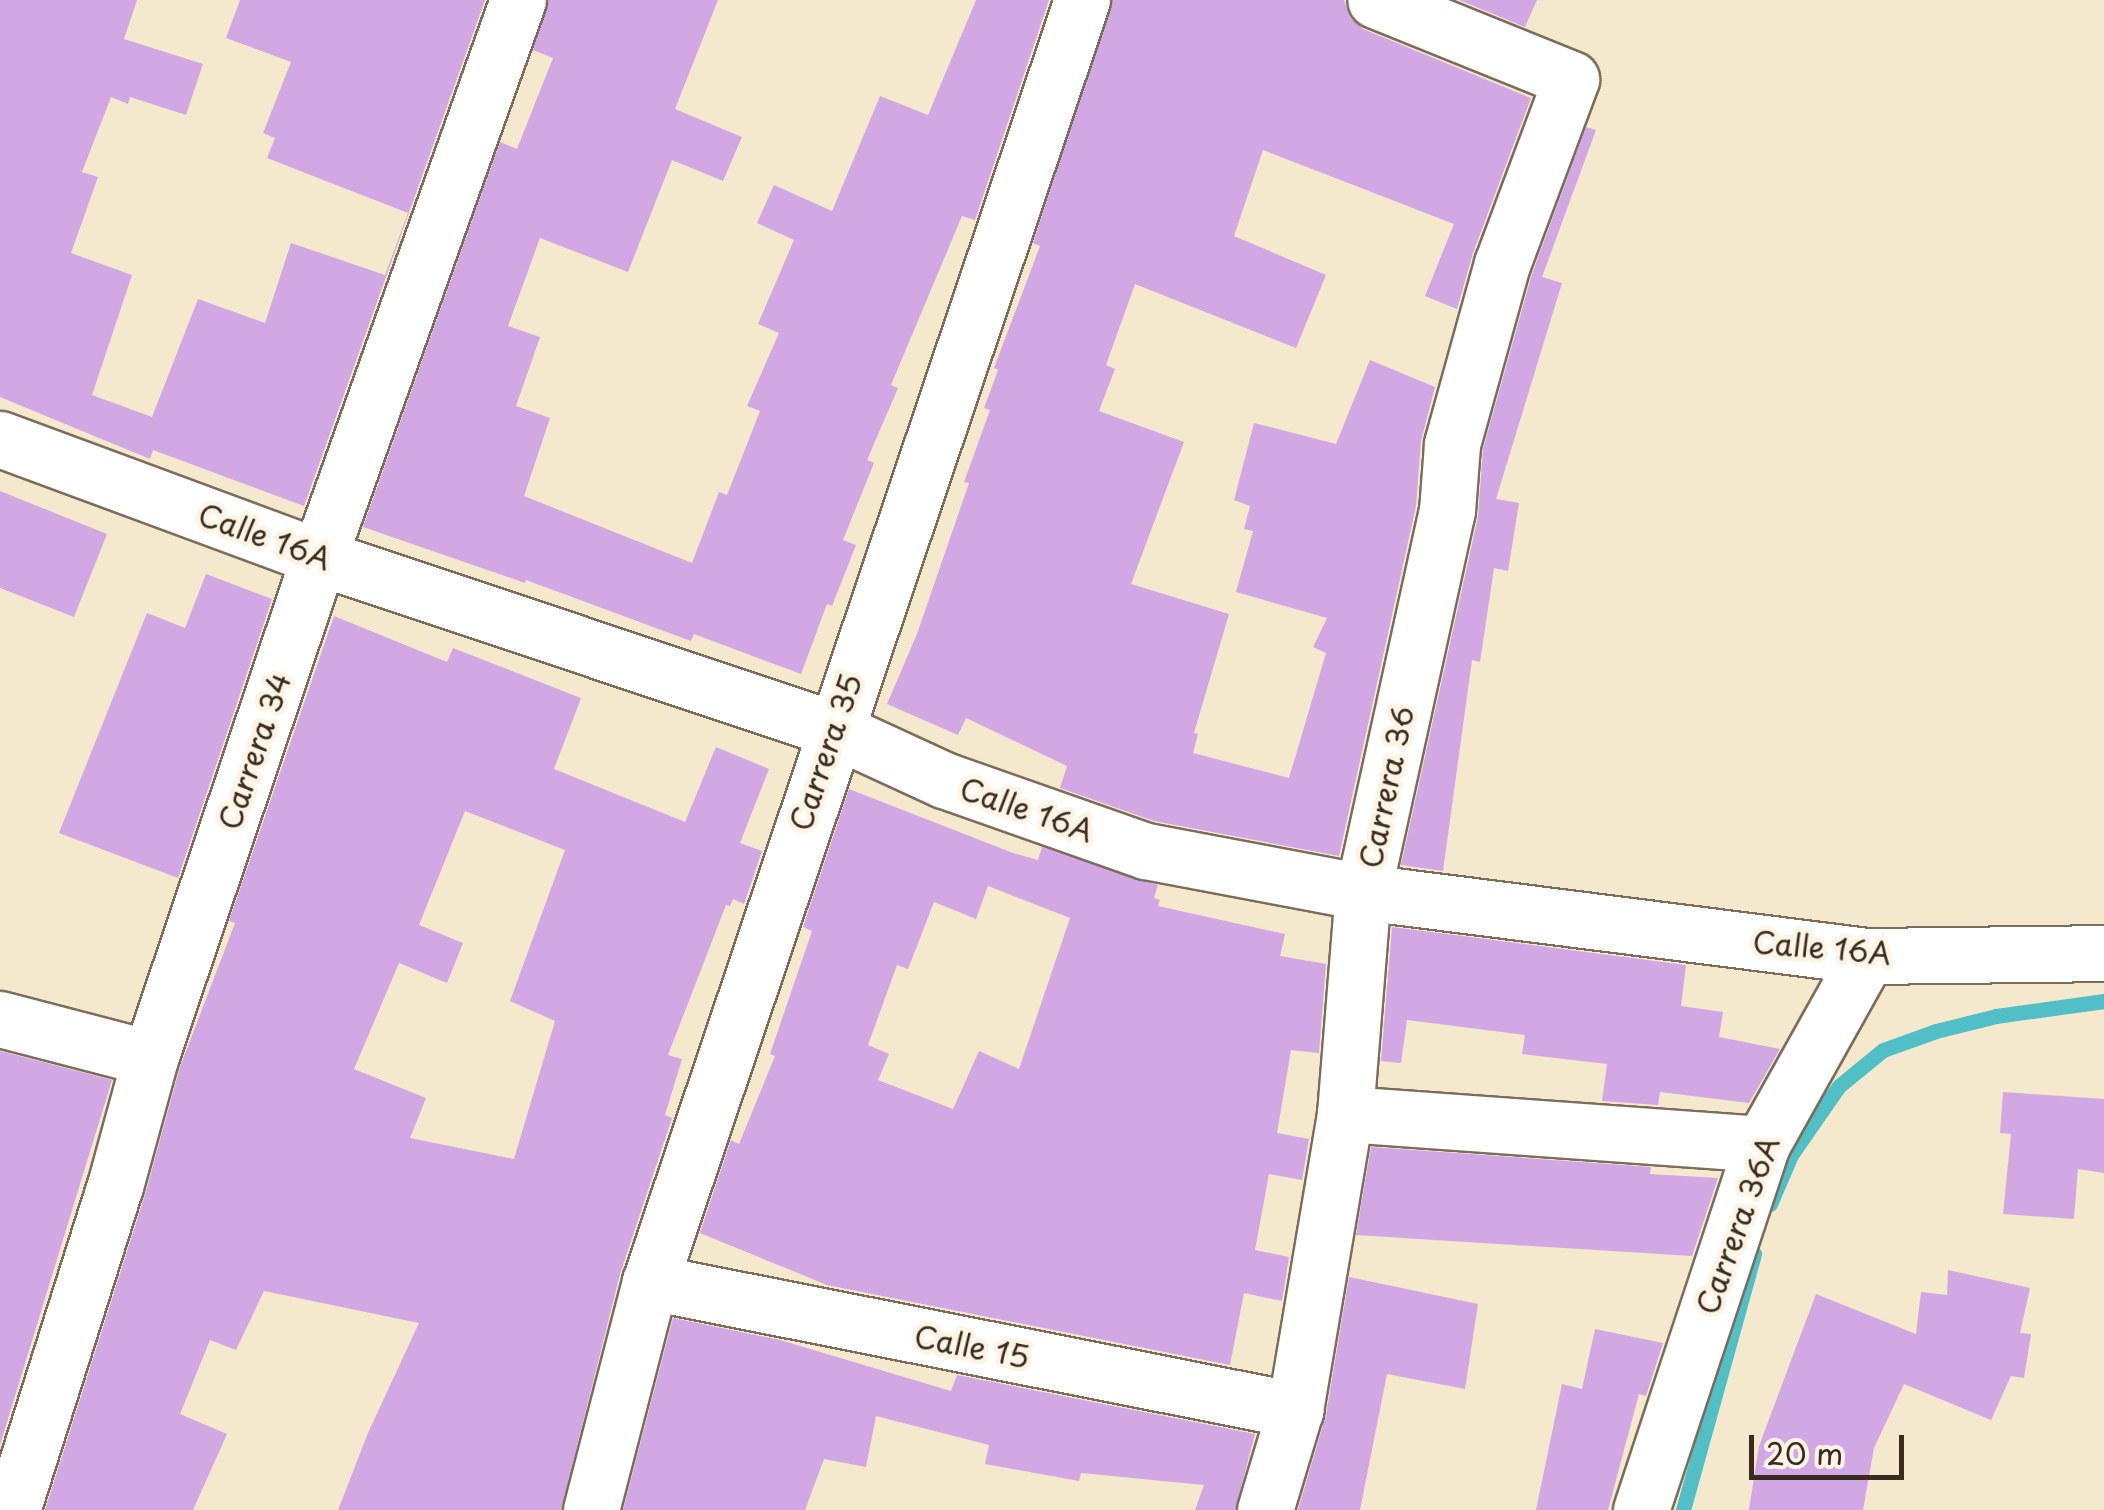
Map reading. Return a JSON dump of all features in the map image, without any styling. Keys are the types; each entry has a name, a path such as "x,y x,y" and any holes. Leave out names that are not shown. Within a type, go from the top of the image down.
{"street":[{"name":"Carrera 34","path":"12,1510 115,1186 150,1058 320,556 518,0"},
{"name":"Carrera 35","path":"590,1510 650,1282 832,729 1082,0"},
{"name":"Carrera 36","path":"1265,1510 1294,1410 1346,1114 1363,892 1447,511 1452,444 1502,264 1572,78 1375,0"},
{"name":"Calle 16A","path":"0,439 320,556 832,729 944,780 1146,851 1363,892 1867,956 2104,953"},
{"name":"Carrera 36A","path":"1641,1510 1762,1144 1867,956"},
{"path":"0,1018 150,1058"},
{"path":"1346,1114 1762,1144"},
{"name":"Calle 15","path":"650,1282 1294,1410"}],"building":[{"path":"0,0 137,0 124,39 203,64 186,115 130,97 128,104 111,97 82,172 98,177 71,253 132,275 92,395 152,417 198,299 265,323 291,243 385,275 408,213 267,158 275,138 263,133 291,62 226,38 240,0 485,0 304,506 153,450 150,459 0,397"},
{"path":"548,0 718,0 675,109 742,137 723,181 672,160 628,272 540,238 508,326 540,337 516,406 550,418 524,496 692,563 719,492 727,495 760,411 747,406 779,333 758,324 794,240 757,223 774,185 832,211 880,96 928,115 976,0 1049,0 975,220 962,216 891,385 898,388 867,460 874,463 843,540 856,545 832,606 827,604 801,674 694,634 691,641 526,580 525,583 363,527 500,142 517,149 553,58 533,50"},
{"path":"1112,0 1344,0 1350,18 1363,29 1531,98 1473,253 1457,309 1425,296 1454,224 1263,150 1234,236 1326,275 1296,348 1135,284 1106,365 1115,369 1099,411 1184,442 1131,584 1229,614 1194,733 1198,734 1193,753 1289,778 1326,653 1313,647 1327,618 1236,592 1253,531 1244,529 1250,506 1234,500 1254,423 1336,444 1370,360 1435,387 1421,441 1416,506 1339,856 1154,821 1060,788 1067,766 966,718 958,735 887,704 917,634 969,483 964,482 990,410 984,408 998,370 994,368 1040,246 1033,243"},
{"path":"1459,0 1537,0 1525,27"},
{"path":"1586,127 1596,130 1542,277 1562,283 1496,499 1519,503 1508,571 1494,568 1480,662 1472,660 1443,871 1401,865 1478,517 1483,449 1532,274"},
{"path":"0,491 107,534 74,617 0,588"},
{"path":"206,574 272,599 178,878 59,833 147,613 185,628"},
{"path":"334,616 447,662 453,648 581,698 554,769 685,822 716,747 769,769 740,843 762,851 744,904 733,899 730,906 726,905 668,1055 682,1059 665,1115 672,1118 620,1274 561,1510 338,1510 368,1433 419,1323 264,1291 236,1350 210,1340 180,1414 227,1434 193,1510 45,1510 145,1195 180,1067 235,923 229,921","holes":["465,811 565,850 510,1001 555,1021 514,1159 410,1138 426,1098 354,1069 399,963 447,983 463,943 419,925"]},
{"path":"849,789 1013,853 1038,860 1042,847 1158,885 1154,898 1160,900 1158,906 1285,934 1280,956 1326,964 1319,1053 1291,1050 1277,1133 1309,1139 1302,1180 1269,1174 1255,1250 1289,1257 1282,1301 1244,1293 1230,1365 827,1285 700,1233 731,1140 739,1144 775,1056 770,1054 812,931 803,927","holes":["988,886 1070,918 1019,1069 979,1051 953,1109 878,1080 889,1054 868,1045 897,965 908,969 934,902 976,919"]},
{"path":"1392,927 1686,965 1681,1006 1723,1012 1719,1037 1780,1049 1749,1103 1660,1092 1658,1105 1602,1101 1607,1064 1522,1054 1525,1035 1407,1020 1401,1063 1381,1061"},
{"path":"0,1051 112,1080 0,1445"},
{"path":"2003,1092 2104,1099 2104,1173 2078,1169 2074,1219 2003,1214 2011,1134 2000,1133"},
{"path":"1371,1147 1651,1167 1650,1174 1718,1178 1692,1256 1356,1235"},
{"path":"1948,1270 2030,1288 2020,1333 2031,1334 2024,1378 2011,1376 1991,1420 1904,1384 1874,1448 1863,1510 1749,1510 1759,1446 1816,1294 1916,1334 1921,1292 1947,1295"},
{"path":"1349,1277 1478,1304 1465,1389 1387,1374 1360,1510 1298,1510 1326,1415"},
{"path":"673,1318 780,1340 951,1391 957,1375 1255,1434 1235,1510 1195,1510 1204,1485 1081,1473 1079,1481 985,1464 989,1445 876,1416 866,1467 824,1459 805,1510 623,1510"},
{"path":"1595,1329 1663,1343 1646,1396 1639,1394 1608,1510 1536,1510 1562,1384 1582,1389"}],"waterway":[{"path":"1770,1204 1791,1155 1839,1086 1883,1050 1996,1016 2104,1001"},
{"path":"1683,1510 1754,1254"}]}
